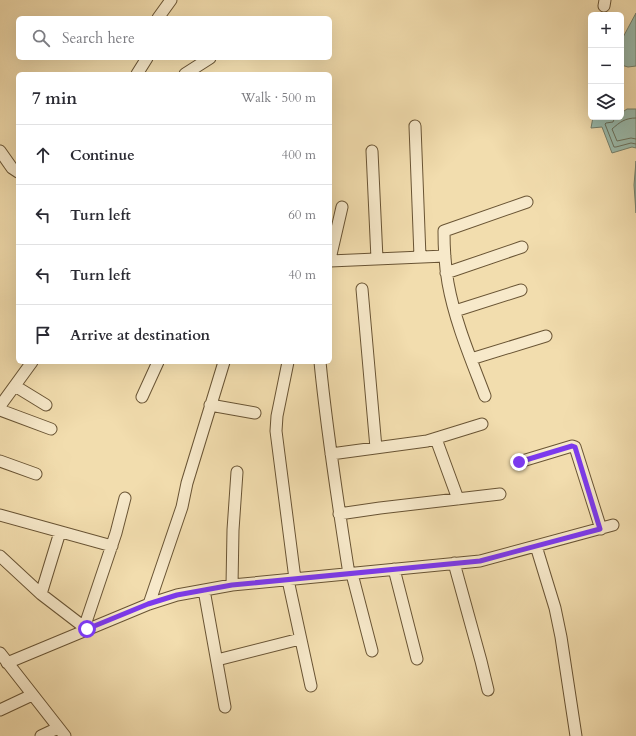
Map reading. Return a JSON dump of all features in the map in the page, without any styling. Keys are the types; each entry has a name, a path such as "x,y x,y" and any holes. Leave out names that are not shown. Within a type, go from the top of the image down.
{"street":[{"path":"159,16 171,0"},
{"path":"138,72 146,60"},
{"path":"189,72 207,60"},
{"path":"415,126 420,257"},
{"path":"0,151 12,168 16,171"},
{"path":"372,151 377,259"},
{"path":"486,396 471,359 455,311 446,272 444,231 527,202"},
{"path":"332,251 342,207"},
{"path":"446,272 522,247"},
{"path":"332,260 445,256"},
{"path":"362,289 376,448"},
{"path":"455,311 521,290"},
{"path":"471,359 546,336"},
{"path":"0,406 31,364"},
{"path":"142,396 157,364"},
{"path":"148,604 180,514 187,483 223,364"},
{"path":"288,364 277,416 276,431 300,639 311,686"},
{"path":"320,364 324,409 350,574 372,651"},
{"path":"15,386 46,405"},
{"path":"210,405 255,413"},
{"path":"0,410 51,429"},
{"path":"331,454 407,445 436,439 482,424"},
{"path":"436,439 458,499"},
{"path":"519,462 572,446 575,447 600,529"},
{"path":"0,461 36,474"},
{"path":"232,585 233,530 237,472"},
{"path":"340,514 500,494"},
{"path":"83,629 112,546 125,498"},
{"path":"0,515 112,546"},
{"path":"7,663 83,629 148,604 177,595 232,585 480,561 613,525"},
{"path":"41,594 60,532"},
{"path":"536,546 555,608 561,637 576,736"},
{"path":"0,556 41,594 83,629"},
{"path":"454,563 488,690"},
{"path":"394,569 417,659"},
{"path":"204,590 225,707"},
{"path":"217,660 300,639"},
{"path":"0,653 62,732 41,736"},
{"path":"0,710 32,695"}],"water":[{"path":"636,13 636,66 624,66 624,35"},
{"path":"627,109 636,109 636,148 632,147 612,153 602,127 591,128 592,120 624,120 624,111"},
{"path":"636,161 636,213 634,185"}],"route":[{"path":"87,629 148,604 177,595 232,585 480,561 600,529 575,447 572,446 519,462"}]}
